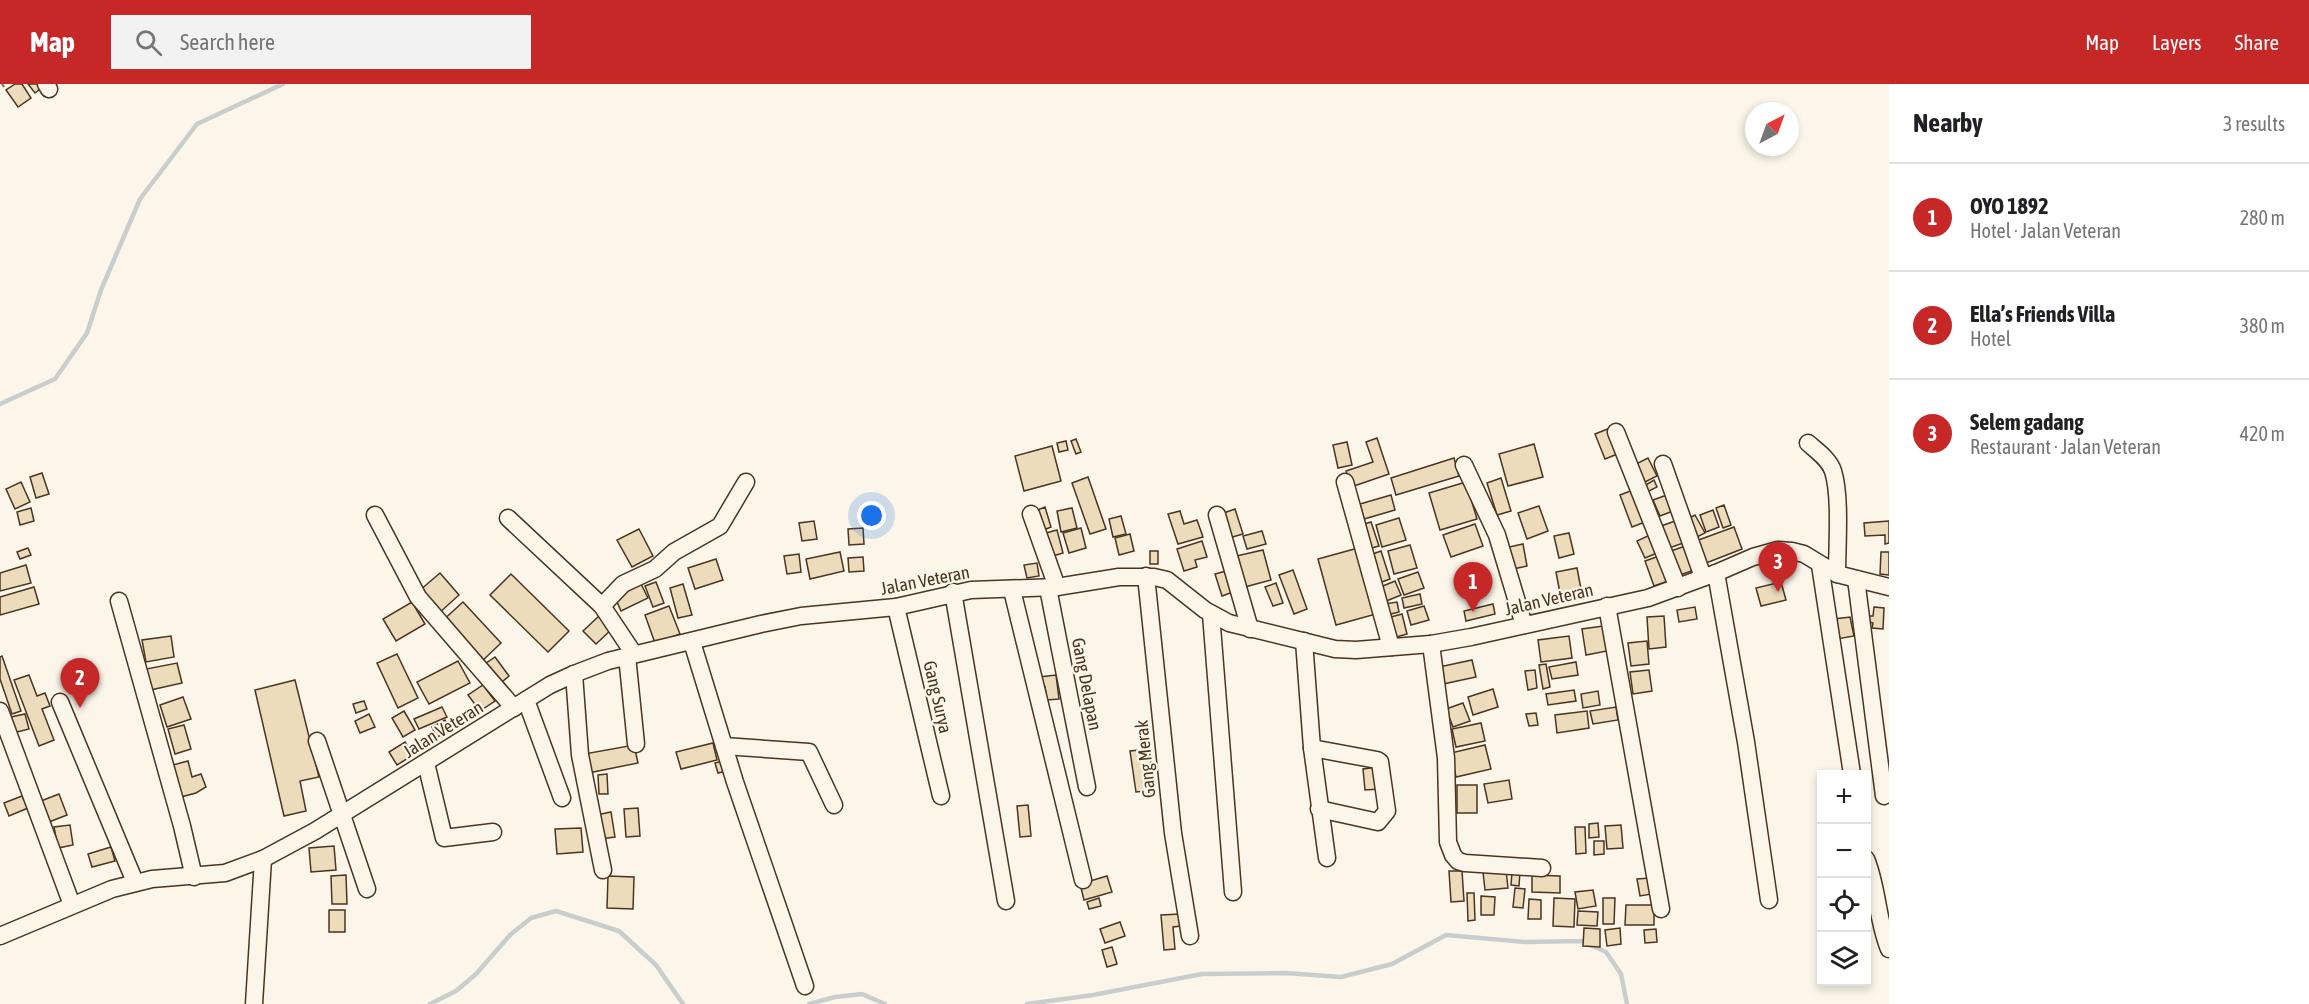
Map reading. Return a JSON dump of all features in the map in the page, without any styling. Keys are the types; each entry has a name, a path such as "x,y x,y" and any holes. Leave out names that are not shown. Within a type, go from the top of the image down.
{"street":[{"path":"1616,432 1678,588"},
{"path":"1808,443 1826,459 1833,471 1838,507 1837,574"},
{"path":"1663,464 1710,575 1746,742 1769,900"},
{"path":"1464,465 1497,535 1524,625"},
{"path":"602,606 623,584 655,569 674,552 720,526 746,482"},
{"path":"1345,482 1391,647"},
{"name":"Gang Delapan","path":"1032,514 1052,588 1088,787"},
{"path":"375,515 418,597 520,704 562,798"},
{"path":"1217,515 1250,629"},
{"path":"508,518 602,606 631,655 636,744"},
{"name":"Jalan Veteran","path":"0,936 72,905 135,882 225,873 263,859 341,815 520,704 573,674 631,655 801,616 896,607 953,592 980,589 1052,588 1097,579 1146,576 1167,580 1211,614 1250,629 1335,649 1431,644 1660,596 1753,556 1778,550 1804,554 1837,574 1889,587"},
{"path":"1820,565 1851,770"},
{"name":"Gang Merak","path":"1146,576 1173,833 1190,936"},
{"path":"1856,579 1884,796"},
{"path":"1012,590 1083,880"},
{"path":"953,592 1006,901"},
{"path":"119,601 194,877"},
{"path":"1607,606 1661,909"},
{"name":"Gang Surya","path":"896,607 941,796"},
{"path":"1211,614 1233,892"},
{"path":"1304,641 1312,748 1327,858"},
{"path":"692,642 804,986"},
{"path":"1431,644 1446,758 1448,842 1453,855 1458,861 1466,863 1542,868"},
{"path":"573,674 580,755 603,870"},
{"path":"60,702 135,882"},
{"path":"0,711 72,905"},
{"path":"317,741 367,889"},
{"path":"724,746 809,752 834,805"},
{"path":"1312,748 1380,762 1387,811 1378,822 1319,809"},
{"path":"426,763 444,838 493,832"},
{"path":"254,1004 263,859"},
{"path":"1871,870 1880,921 1889,949"}],"building":[{"path":"15,84 22,84 31,98 18,107 6,90"},
{"path":"28,84 42,84 44,86 35,93"},
{"path":"1610,428 1620,453 1605,459 1595,434"},
{"path":"1377,438 1389,474 1351,487 1346,471 1373,462 1366,442"},
{"path":"1076,439 1081,452 1076,454 1071,441"},
{"path":"1066,441 1068,450 1059,452 1057,443"},
{"path":"1347,442 1352,465 1338,468 1333,445"},
{"path":"1534,444 1543,477 1508,486 1499,454"},
{"path":"1052,446 1061,481 1024,491 1015,456"},
{"path":"1454,458 1459,476 1396,495 1391,478"},
{"path":"1648,458 1657,476 1643,483 1634,465"},
{"path":"42,473 49,494 36,498 30,477"},
{"path":"1088,477 1106,529 1090,534 1072,483"},
{"path":"1501,478 1511,511 1497,515 1487,483"},
{"path":"1654,480 1657,487 1647,492 1644,486"},
{"path":"21,482 30,502 15,509 6,489"},
{"path":"1466,482 1477,519 1440,530 1429,493"},
{"path":"1633,490 1645,522 1632,527 1620,495"},
{"path":"1391,495 1395,510 1364,519 1360,504"},
{"path":"1667,495 1673,511 1660,516 1653,500"},
{"path":"1724,505 1731,525 1723,528 1716,508"},
{"path":"1539,506 1548,531 1527,539 1518,513"},
{"path":"1045,507 1051,527 1041,531 1035,511"},
{"path":"31,508 34,521 20,525 17,512"},
{"path":"1072,508 1077,528 1061,532 1057,511"},
{"path":"1235,509 1243,534 1229,538 1221,514"},
{"path":"1713,510 1719,527 1706,532 1700,515"},
{"path":"1180,511 1184,524 1197,520 1203,537 1178,544 1168,514"},
{"path":"1695,515 1705,533 1695,538 1686,520"},
{"path":"1121,516 1126,534 1113,537 1109,519"},
{"path":"1399,518 1406,540 1382,547 1376,525"},
{"path":"1678,520 1686,542 1669,548 1661,526"},
{"path":"814,521 817,539 802,541 799,523"},
{"path":"1889,521 1889,543 1885,544 1885,535 1865,536 1864,523"},
{"path":"1371,522 1379,546 1368,549 1361,525"},
{"path":"1475,524 1483,546 1451,557 1443,535"},
{"path":"1734,527 1742,549 1701,565 1693,542"},
{"path":"863,528 864,544 849,545 848,529"},
{"path":"1081,528 1086,548 1069,553 1063,533"},
{"path":"639,529 653,556 632,567 617,540"},
{"path":"1057,530 1063,553 1053,556 1046,533"},
{"path":"1262,531 1266,544 1247,549 1243,536"},
{"path":"1569,533 1574,554 1559,558 1554,536"},
{"path":"1654,533 1662,551 1645,558 1637,541"},
{"path":"1130,534 1134,551 1119,555 1115,538"},
{"path":"1202,541 1207,557 1195,560 1197,567 1184,571 1177,549"},
{"path":"1523,544 1527,566 1513,569 1509,547"},
{"path":"1410,545 1417,568 1394,574 1388,551"},
{"path":"1688,545 1697,569 1680,575 1671,551"},
{"path":"28,548 31,555 20,559 17,552"},
{"path":"1358,548 1376,614 1336,625 1318,559"},
{"path":"1263,550 1271,580 1241,588 1232,557"},
{"path":"1150,551 1158,551 1158,564 1150,564"},
{"path":"1381,551 1390,579 1379,583 1370,555"},
{"path":"840,552 844,571 810,579 806,559"},
{"path":"1881,552 1889,552 1889,575 1880,574"},
{"path":"799,554 801,572 787,574 784,556"},
{"path":"1662,555 1671,580 1654,586 1645,561"},
{"path":"863,557 864,571 849,572 848,558"},
{"path":"716,559 723,580 695,589 688,568"},
{"path":"1037,563 1039,576 1027,578 1024,565"},
{"path":"26,565 31,583 0,591 0,573"},
{"path":"1577,568 1581,589 1560,593 1556,572"},
{"path":"1293,570 1307,609 1294,614 1279,575"},
{"path":"1226,571 1233,592 1222,596 1215,574"},
{"path":"1418,572 1424,588 1404,595 1398,579"},
{"path":"440,573 459,595 438,614 419,591"},
{"path":"511,574 569,631 548,652 490,595"},
{"path":"1395,581 1401,595 1384,602 1378,588"},
{"path":"656,582 664,603 653,607 645,586"},
{"path":"1781,582 1786,600 1761,606 1756,588"},
{"path":"1276,583 1283,603 1273,606 1265,587"},
{"path":"641,584 648,598 621,611 615,597"},
{"path":"683,584 692,615 678,618 670,588"},
{"path":"34,587 39,604 0,615 0,597"},
{"path":"1420,594 1422,604 1404,608 1402,598"},
{"path":"412,602 425,624 396,641 383,619"},
{"path":"463,602 501,643 480,663 441,622"},
{"path":"1397,602 1399,612 1387,615 1384,604"},
{"path":"1493,604 1495,614 1466,621 1464,611"},
{"path":"669,606 680,634 655,643 645,615"},
{"path":"1424,606 1429,620 1411,625 1407,611"},
{"path":"1695,607 1697,619 1679,622 1677,610"},
{"path":"1874,607 1884,608 1883,629 1872,628 1873,623 1869,622 1869,616 1873,616"},
{"path":"1402,614 1407,634 1393,638 1387,618"},
{"path":"599,616 612,629 596,644 583,631"},
{"path":"1664,616 1666,647 1649,649 1647,617"},
{"path":"1850,617 1854,636 1837,639 1834,619"},
{"path":"1603,626 1607,651 1586,655 1582,629"},
{"path":"171,636 174,657 146,662 142,640"},
{"path":"1569,636 1572,658 1541,662 1538,640"},
{"path":"1647,641 1649,664 1631,666 1628,643"},
{"path":"397,654 418,698 398,708 377,663"},
{"path":"2,656 21,711 12,714 0,679 0,657"},
{"path":"495,657 509,676 497,686 482,666"},
{"path":"1472,660 1476,677 1443,684 1439,667"},
{"path":"458,661 470,683 429,704 417,682"},
{"path":"1576,662 1578,675 1552,679 1549,667"},
{"path":"177,663 182,683 146,691 141,670"},
{"path":"1546,664 1550,687 1543,689 1539,665"},
{"path":"1535,670 1537,688 1528,690 1525,671"},
{"path":"1649,670 1652,691 1633,694 1630,672"},
{"path":"29,675 37,696 45,693 50,706 42,709 54,740 39,746 14,680"},
{"path":"1056,675 1059,699 1047,700 1045,687 1040,688 1039,677"},
{"path":"295,680 319,777 300,781 306,811 284,816 255,690"},
{"path":"483,685 495,701 480,711 468,695"},
{"path":"1493,689 1498,707 1473,715 1468,697"},
{"path":"1574,690 1576,701 1548,705 1546,694"},
{"path":"1598,691 1600,705 1583,708 1581,694"},
{"path":"183,697 191,719 167,727 160,705"},
{"path":"364,701 367,709 356,713 353,704"},
{"path":"1463,703 1470,721 1453,727 1446,709"},
{"path":"442,707 447,717 419,729 414,719"},
{"path":"1616,707 1618,720 1593,724 1590,711"},
{"path":"404,711 415,730 403,737 392,718"},
{"path":"1587,711 1589,728 1557,733 1555,715"},
{"path":"1536,713 1538,725 1529,726 1526,714"},
{"path":"25,714 29,729 9,734 6,718"},
{"path":"369,714 375,727 360,733 355,721"},
{"path":"445,720 450,731 437,737 432,727"},
{"path":"1481,723 1485,741 1456,747 1452,729"},
{"path":"184,725 191,749 175,754 168,729"},
{"path":"405,742 413,755 397,765 389,752"},
{"path":"713,743 717,760 681,769 676,752"},
{"path":"634,745 638,763 588,773 584,754"},
{"path":"1485,745 1491,769 1456,777 1451,753"},
{"path":"1149,749 1155,790 1136,792 1130,751"},
{"path":"188,761 192,777 201,774 206,787 196,793 177,798 169,766"},
{"path":"723,761 726,771 718,773 715,763"},
{"path":"1378,767 1380,789 1365,790 1363,769"},
{"path":"607,774 608,794 599,794 598,775"},
{"path":"1509,780 1512,799 1488,803 1484,784"},
{"path":"1457,785 1477,785 1477,813 1457,813"},
{"path":"59,794 67,815 49,822 41,801"},
{"path":"22,796 28,808 9,816 4,803"},
{"path":"1028,805 1031,836 1020,837 1017,806"},
{"path":"638,808 640,836 626,837 624,809"},
{"path":"611,812 615,837 600,839 596,815"},
{"path":"1598,823 1599,837 1589,838 1589,824"},
{"path":"70,825 73,845 58,848 54,827"},
{"path":"1621,825 1623,848 1607,849 1605,826"},
{"path":"1575,827 1585,827 1586,853 1576,854"},
{"path":"581,828 583,852 557,854 555,829"},
{"path":"1594,841 1604,841 1604,854 1594,855"},
{"path":"334,846 336,870 311,872 309,848"},
{"path":"111,847 115,861 92,867 88,854"},
{"path":"1506,870 1508,888 1485,890 1483,872"},
{"path":"1449,871 1462,871 1464,901 1451,902"},
{"path":"1512,872 1520,872 1519,886 1511,885"},
{"path":"346,875 347,904 332,904 331,876"},
{"path":"1532,875 1560,876 1560,893 1532,892"},
{"path":"608,876 634,877 633,909 607,908"},
{"path":"1107,876 1112,892 1084,900 1080,884"},
{"path":"1650,878 1652,894 1640,896 1637,879"},
{"path":"1515,888 1525,889 1523,908 1513,907"},
{"path":"1593,890 1596,906 1578,909 1575,892"},
{"path":"1467,893 1474,893 1475,920 1468,921"},
{"path":"1481,896 1495,897 1494,915 1481,915"},
{"path":"1099,898 1101,906 1089,909 1087,902"},
{"path":"1554,898 1575,899 1574,927 1553,926"},
{"path":"1603,898 1615,898 1614,924 1603,924"},
{"path":"1529,899 1541,900 1541,919 1528,919"},
{"path":"1626,905 1654,905 1654,925 1625,925"},
{"path":"329,910 345,910 345,932 329,932"},
{"path":"1578,911 1598,912 1597,926 1577,925"},
{"path":"1180,914 1181,926 1173,927 1175,949 1164,950 1161,915"},
{"path":"1120,922 1125,936 1105,943 1100,929"},
{"path":"1584,928 1600,929 1600,947 1583,946"},
{"path":"1620,928 1621,944 1607,946 1605,930"},
{"path":"1656,929 1657,942 1645,943 1644,930"},
{"path":"1112,947 1117,964 1107,967 1102,950"}],"waterway":[{"path":"0,404 55,379 87,333 101,290 140,199 197,124 283,84"},
{"path":"430,1004 456,991 476,974 510,935 531,918 556,911 619,931 656,965 683,1004"},
{"path":"1027,1004 1093,995 1202,974 1285,973 1341,977 1392,964 1446,935 1525,942 1582,941 1606,952 1621,974 1627,1004"},
{"path":"809,1004 835,997 862,994 885,1004"}],"place":[{"name":"Selem gadang","path":"1778,592"},
{"name":"OYO 1892","path":"1473,612"},
{"name":"Ella’s Friends Villa","path":"80,708"}]}
